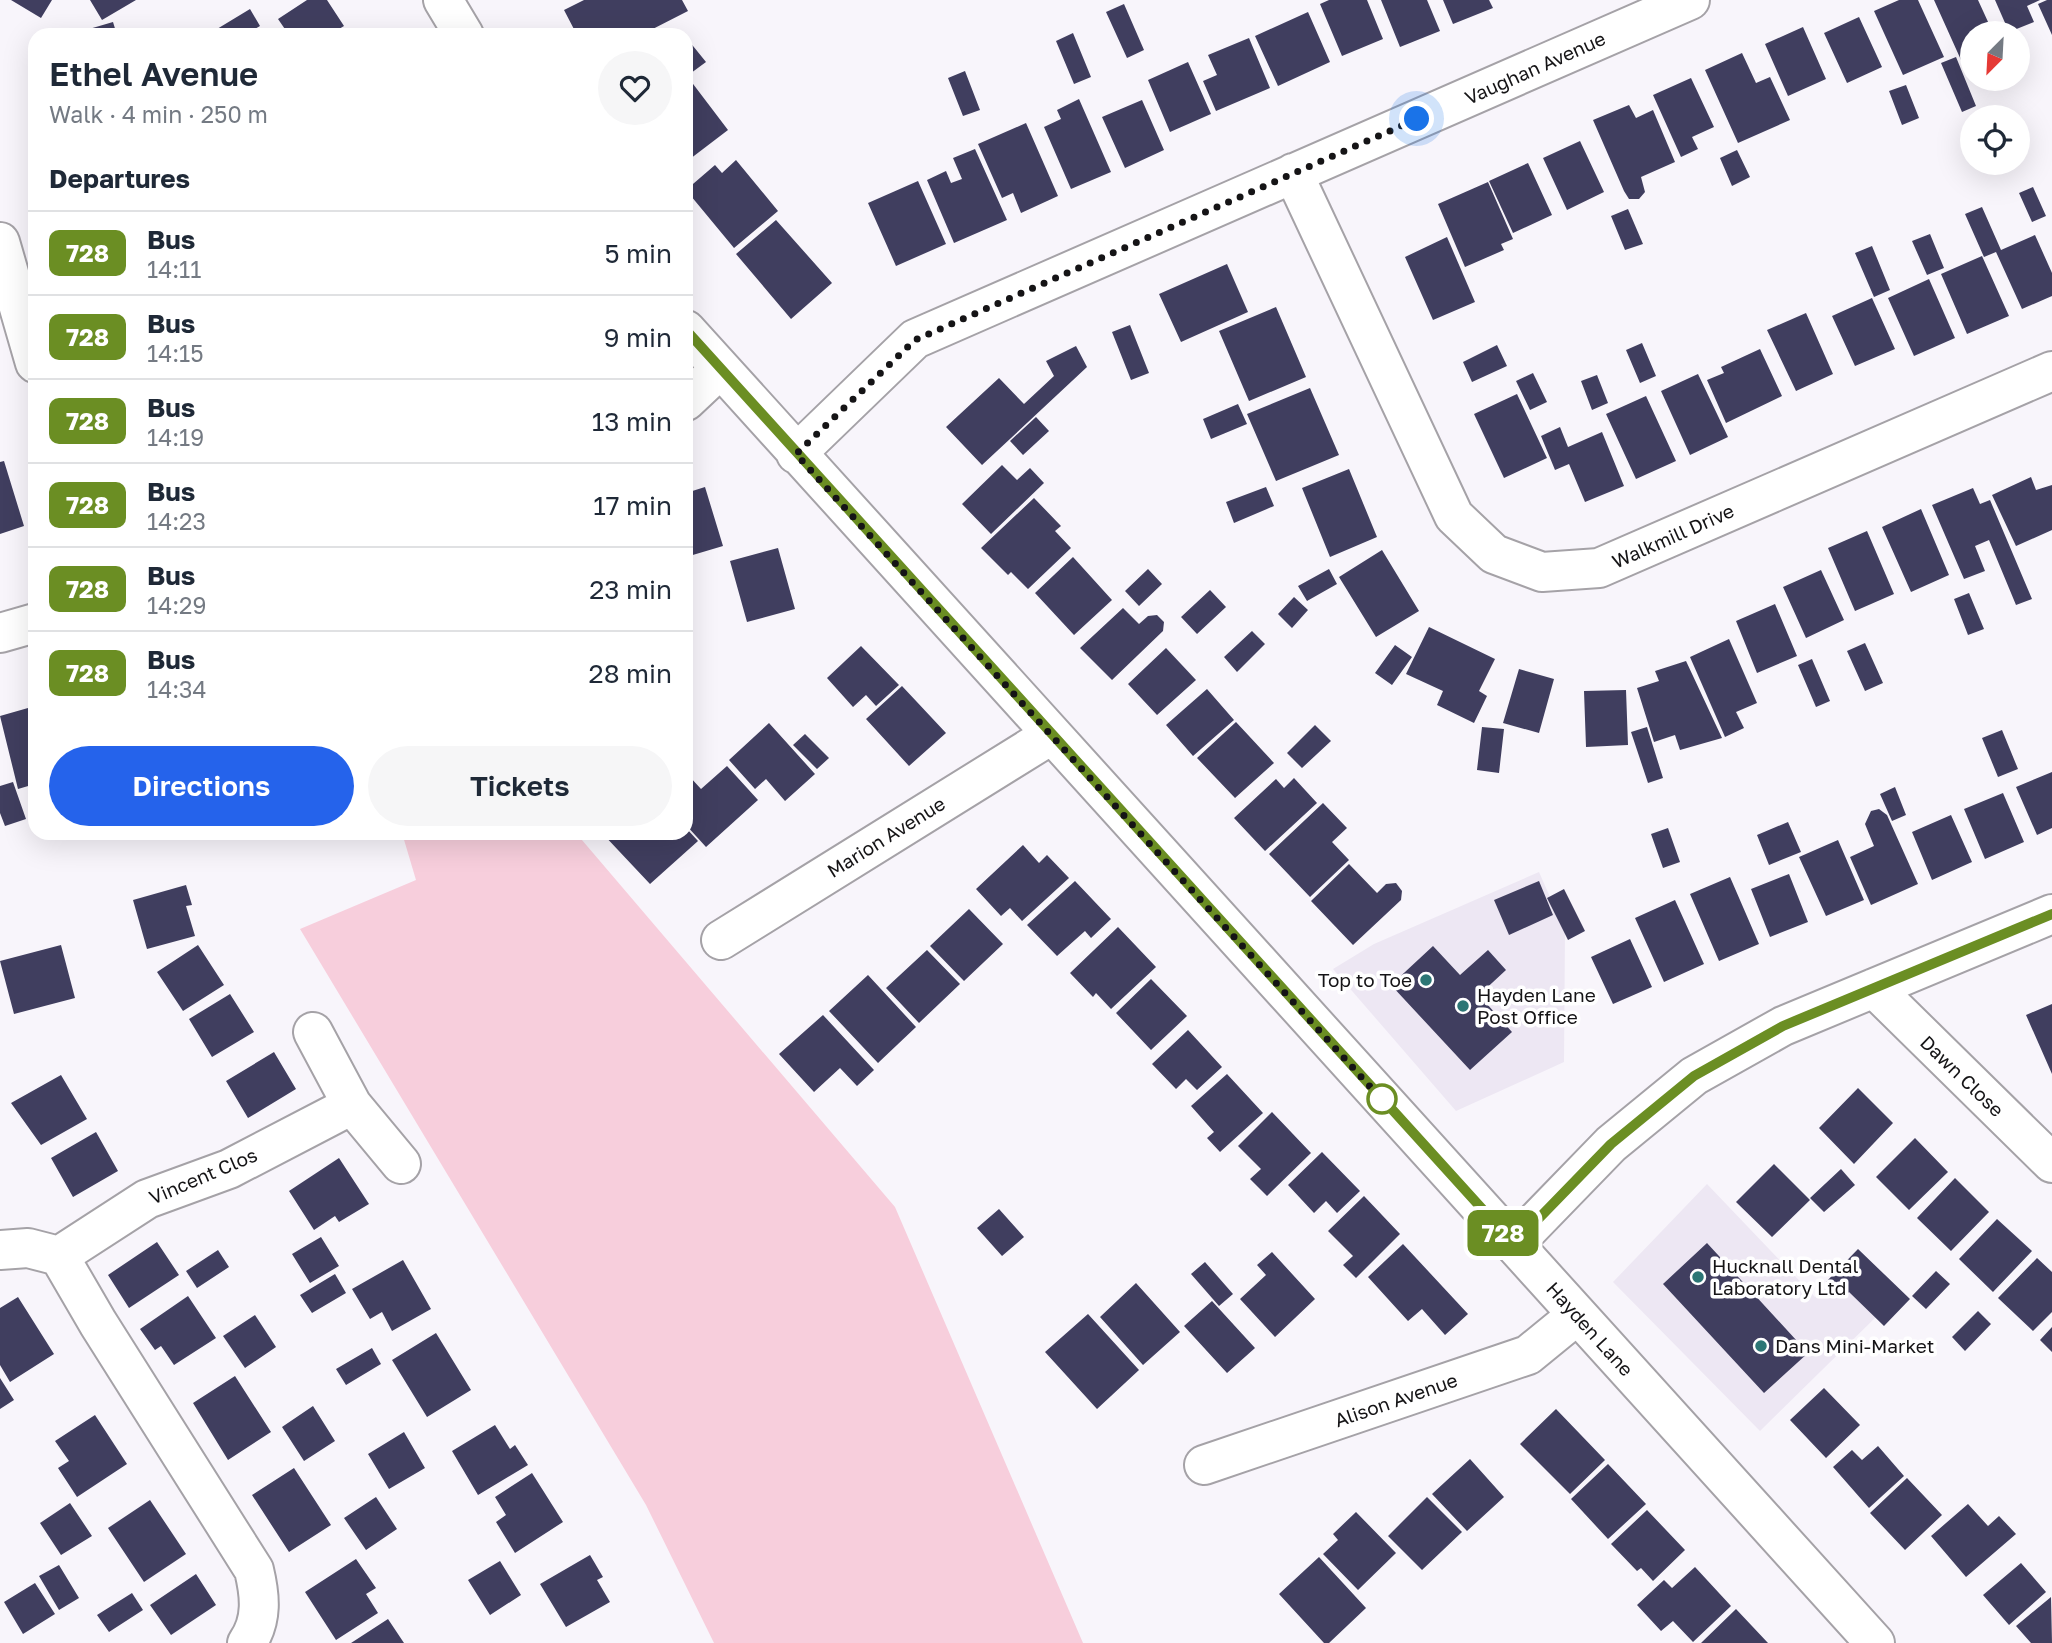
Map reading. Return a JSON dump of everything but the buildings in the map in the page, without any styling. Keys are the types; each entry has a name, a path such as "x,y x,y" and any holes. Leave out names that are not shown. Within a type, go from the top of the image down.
{"street":[{"path":"443,0 460,28"},
{"name":"Vaughan Avenue","path":"796,454 915,340 1690,0"},
{"name":"Walkmill Drive","path":"1293,173 1454,516 1494,554 1542,572 1599,568 2052,370"},
{"path":"0,242 28,339"},
{"name":"Hayden Lane","path":"693,338 1875,1643"},
{"path":"693,394 719,370"},
{"path":"0,633 28,625"},
{"name":"Marion Avenue","path":"721,940 1051,735"},
{"path":"1514,1244 1611,1144 1694,1076 1783,1026 2052,914"},
{"name":"Dawn Close","path":"1874,988 2052,1163"},
{"path":"313,1032 352,1105 401,1164"},
{"name":"Vincent Clos","path":"59,1256 147,1199 229,1169 352,1105"},
{"path":"0,1250 28,1248 59,1256 98,1323 254,1570 261,1599 256,1640"},
{"name":"Alison Avenue","path":"1204,1465 1528,1355 1577,1315"}],"shaded area":[{"path":"404,840 582,840 895,1207 1083,1643 714,1643 646,1505 300,929 416,880"},
{"path":"1539,872 1565,931 1564,1062 1456,1111 1333,969 1374,944"},
{"path":"1707,1184 1815,1297 1839,1276 1877,1316 1760,1431 1613,1282"}],"bus line":[{"name":"728","path":"693,338 1514,1244 1611,1144 1694,1076 1783,1026 2052,914"}],"place":[{"name":"Top to Toe","path":"1426,980"},
{"name":"Hayden Lane Post Office","path":"1463,1006"},
{"name":"Hucknall Dental Laboratory Ltd","path":"1698,1277"},
{"name":"Dans Mini-Market","path":"1761,1346"}],"route":[{"path":"1382,1099 1384,1102 796,454 915,340 1417,119"}]}
